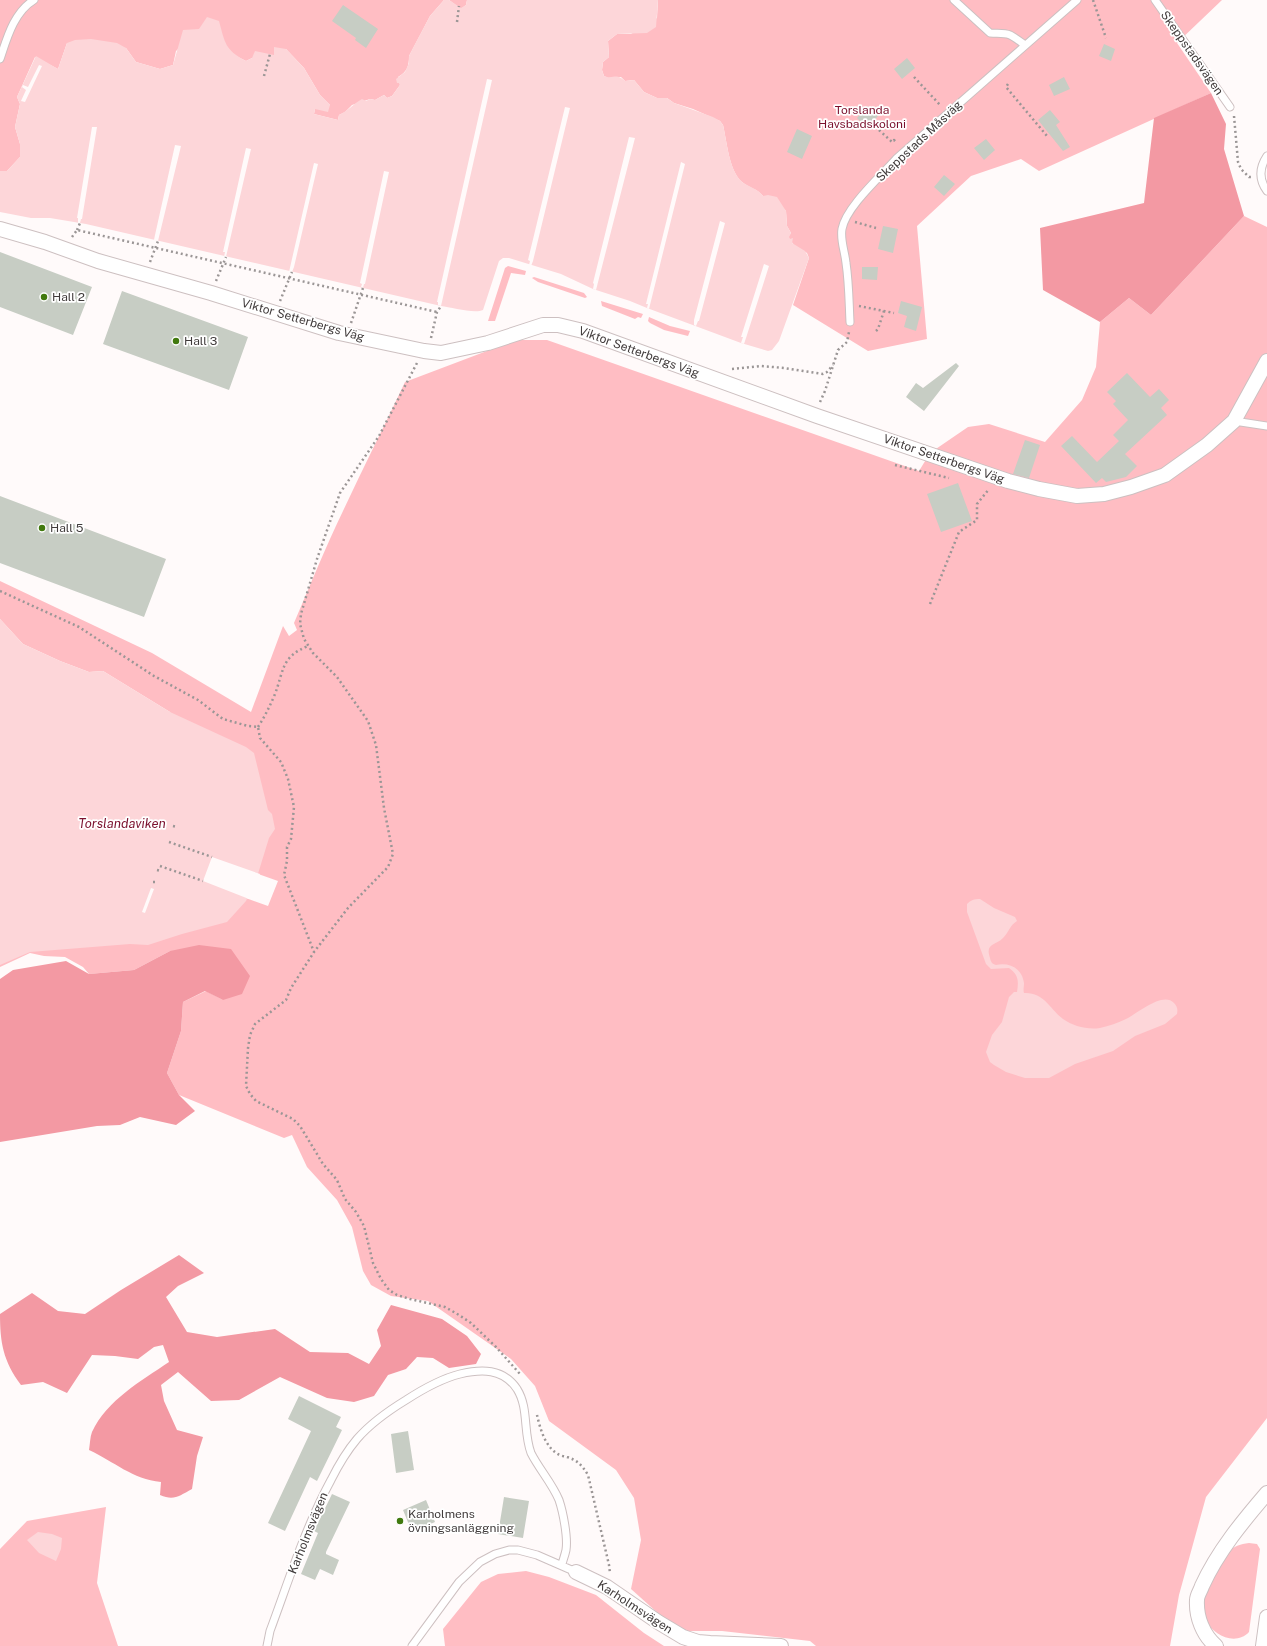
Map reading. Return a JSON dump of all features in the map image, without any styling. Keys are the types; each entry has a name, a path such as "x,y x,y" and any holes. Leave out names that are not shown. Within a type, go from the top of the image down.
{"street":[{"name":"Viktor Setterbergs Väg","path":"0,229 98,261 347,334 424,351 441,353 488,343 543,325 558,325 584,331 817,416 1002,479 1039,489 1077,496 1104,494 1131,487 1165,475 1207,445 1234,421 1267,361"},
{"path":"1216,1646 1209,1640 1199,1622 1197,1598 1207,1576 1240,1525 1267,1493"},
{"name":"Karholmsvägen","path":"576,1572 607,1587 658,1622 683,1637 698,1642 781,1646"},
{"path":"1263,1646 1267,1617"}],"lane":[{"path":"0,59 18,16 26,4 34,0"},
{"path":"954,0 990,33 1004,32 1010,34 1025,45"},
{"name":"Skeppstads Måsväg","path":"850,322 849,285 842,239 842,229 846,219 865,192 905,151 1077,0"},
{"name":"Skeppstadsvägen","path":"1155,0 1230,106"},
{"path":"1267,156 1262,166 1260,176 1267,191"},
{"path":"1234,421 1267,426"},
{"name":"Karholmsvägen","path":"267,1646 270,1631 316,1506 341,1461 357,1439 391,1409 451,1376 476,1370 495,1372 508,1379 517,1389 522,1401 525,1415 526,1436 531,1452 558,1499 564,1520 566,1549 562,1564"},
{"name":"Karholmsvägen","path":"412,1646 459,1582 480,1562 495,1554 509,1550 518,1550 538,1555 562,1564 576,1572"}],"path":[{"path":"1093,0 1106,38"},
{"path":"457,22 459,6"},
{"path":"264,76 270,54"},
{"path":"914,77 948,114"},
{"path":"1008,84 1006,88 1048,136"},
{"path":"1230,106 1233,113 1238,162 1241,169 1248,177 1260,176"},
{"path":"878,130 892,142 894,140 905,151"},
{"path":"846,219 876,228"},
{"path":"64,249 80,223"},
{"path":"77,230 437,312"},
{"path":"146,274 154,248 158,241"},
{"path":"211,293 226,257"},
{"path":"275,313 292,272"},
{"path":"347,334 363,288"},
{"path":"849,304 894,313"},
{"path":"441,306 437,312 429,344 412,371 379,436 340,492 317,559 300,624 304,639 308,646 337,677 368,722 376,745 384,808 393,854 388,867 348,908 314,952 291,988 286,1000 255,1024 250,1035 248,1048 246,1086 256,1101 293,1119 300,1126 323,1164 337,1180 345,1199 356,1212 364,1226 373,1263 381,1279 389,1290 397,1295 410,1299 445,1307 459,1315 471,1323 496,1347 524,1378"},
{"path":"876,331 884,311"},
{"path":"817,416 818,407 825,391 838,350 847,342 850,322"},
{"path":"728,370 761,366 822,374 827,372 833,365"},
{"path":"930,604 959,532 977,520 977,504 988,489 1002,479"},
{"path":"0,591 79,626 154,676 198,700 223,719 248,726 258,727"},
{"path":"308,646 297,650 281,671 275,693 266,714 258,727 260,738 281,762 288,779 294,807 291,821 291,839 287,848 287,861 284,875 314,952"},
{"path":"173,826 177,827"},
{"path":"169,842 212,857"},
{"path":"160,866 202,881"},
{"path":"157,870 161,871"},
{"path":"536,1412 542,1431 548,1444 553,1450 558,1455 575,1459 583,1466 588,1474 609,1565 610,1580 607,1587"}],"green space":[{"path":"0,0 444,0 430,16 409,56 407,68 404,73 398,77 400,85 392,96 387,98 384,95 375,100 370,99 352,105 345,112 339,115 338,120 314,114 315,109 330,105 320,95 304,68 286,49 275,56 252,58 246,61 234,55 225,45 199,29 176,51 173,65 160,69 136,62 126,48 67,43 58,69 35,57 17,97 20,104 15,127 20,144 20,157 7,171 0,171"},
{"path":"449,0 467,0 466,5 461,9"},
{"name":"Torslanda Havsbadskoloni","path":"658,0 1222,0 1177,43 1211,93 1039,171 1021,159 971,176 917,226 927,339 868,351 793,305 809,258 807,253 794,245 788,237 791,233 787,226 786,211 771,196 763,196 742,182 734,171 727,148 723,125 720,121 693,109 674,103 667,98 657,98 644,92 634,80 625,81 621,77 608,78 604,76 602,70 603,62 609,57 608,41 617,34 631,34 657,18"},
{"path":"1244,216 1267,227 1267,1418 1206,1497 1179,1595 1170,1646 816,1646 810,1641 722,1631 685,1631 660,1615 631,1589 641,1540 634,1498 616,1470 549,1421 535,1386 511,1359 428,1301 391,1296 371,1285 363,1271 352,1227 337,1200 307,1167 292,1135 284,1138 179,1095 167,1073 181,1031 183,1002 206,991 223,1000 170,951 134,970 89,974 83,967 65,957 44,956 30,953 0,967 0,950 224,890 268,906 278,881 239,867 170,712 103,671 89,672 23,644 0,619 0,581 152,653 251,712 283,626 289,636 297,630 294,623 336,525 405,382 516,340 547,340 919,471 930,453 968,427 989,424 1045,442 1082,400 1096,367 1100,322 1129,298 1151,315"},
{"path":"508,266 526,271 525,275 511,273 495,321 488,321 505,268"},
{"path":"534,277 584,293 587,297 585,298 538,282 532,278"},
{"path":"601,301 643,314 641,318 638,317 635,319 602,306"},
{"path":"649,317 670,326 690,331 688,336 664,330 650,323 648,321"},
{"path":"106,1507 97,1583 118,1646 0,1646 0,1549 27,1521"},
{"path":"1249,1543 1257,1544 1260,1549 1249,1632 1244,1636 1232,1639 1219,1635 1209,1626 1204,1614 1203,1593 1208,1582 1228,1553 1238,1545"},
{"path":"526,1571 549,1577 596,1595 644,1633 664,1646 445,1646 443,1629 481,1582 498,1574"}],"shaded area":[{"path":"1211,93 1226,124 1224,149 1244,216 1151,315 1129,298 1100,322 1043,290 1040,228 1144,203 1154,118"},
{"path":"199,945 231,949 250,976 242,994 223,1000 205,991 183,1002 181,1031 167,1073 179,1095 195,1111 176,1125 140,1117 120,1125 97,1126 0,1142 0,979 13,970 66,961 89,974 134,970 170,951"},
{"path":"179,1255 204,1273 178,1286 166,1297 187,1332 217,1337 275,1329 310,1352 348,1353 369,1364 381,1346 377,1330 391,1305 442,1319 467,1336 481,1354 476,1364 449,1368 433,1358 417,1357 406,1369 388,1375 374,1396 354,1402 327,1398 280,1377 239,1400 211,1401 178,1372 161,1385 164,1401 177,1430 203,1437 197,1456 192,1489 173,1498 165,1497 160,1495 161,1482 132,1474 89,1450 92,1432 106,1410 136,1384 169,1362 163,1345 154,1347 138,1359 92,1355 67,1393 43,1382 21,1385 6,1359 2,1342 0,1314 32,1293 58,1311 85,1314"}],"water":[{"path":"444,0 449,0 461,8 466,5 467,0 658,0 656,27 647,33 617,34 608,41 609,57 603,62 602,70 604,76 619,77 625,81 634,80 644,92 657,98 667,98 674,103 720,121 723,125 731,163 738,177 742,182 763,196 768,195 777,197 786,211 787,226 791,233 789,237 790,239 793,238 792,243 805,251 809,258 779,341 772,350 768,351 741,343 630,301 593,289 561,274 509,258 503,258 499,261 483,310 468,311 86,224 50,218 31,218 0,212 0,171 7,171 20,157 20,144 15,127 20,104 17,97 36,56 58,69 67,43 75,40 91,39 117,43 126,48 136,62 160,69 173,65 183,30 199,29 207,17 219,21 227,45 234,53 246,61 252,58 255,51 274,55 274,47 286,49 304,68 320,95 330,105 328,112 315,109 314,114 338,120 339,115 362,99 366,101 370,99 375,100 384,95 387,98 392,96 400,85 397,83 396,79 405,72 409,63 409,56 430,16"},
{"name":"Torslandaviken","path":"0,619 23,644 89,672 103,671 170,712 246,747 254,753 268,810 272,814 275,829 269,838 257,877 246,901 227,922 148,945 130,944 30,952 0,965"},
{"path":"980,899 994,908 1015,917 1017,921 1000,941 990,947 989,953 992,963 996,965 1010,965 1018,970 1023,978 1024,993 1037,995 1063,1019 1085,1028 1100,1028 1123,1020 1150,1004 1164,1000 1169,1000 1176,1005 1177,1014 1165,1024 1135,1036 1113,1051 1075,1064 1049,1078 1025,1078 1006,1072 994,1065 990,1062 986,1052 992,1035 1002,1022 1009,997 1014,992 1017,992 1018,981 1016,975 1009,968 991,969 986,964 967,912 967,904 973,900"},
{"path":"38,1532 52,1534 62,1538 61,1549 56,1561 39,1553 27,1540"}],"pier":[{"path":"39,65 42,66 25,102 21,101 26,90 22,87 23,85 28,87"},
{"path":"487,79 492,80 441,306 438,305 437,302"},
{"path":"565,107 570,108 531,266 529,265 530,261 528,260"},
{"path":"92,127 97,127 82,219 80,223 78,223 77,218"},
{"path":"629,137 635,138 596,290 593,289 593,283"},
{"path":"175,145 181,146 158,241 154,240"},
{"path":"246,148 251,149 226,257 224,257 225,252 223,252"},
{"path":"681,162 685,164 649,309 647,308 648,304 646,304"},
{"path":"314,163 318,164 294,267 292,272 289,272"},
{"path":"384,171 389,172 363,288 361,287 362,284 360,283"},
{"path":"720,221 725,223 699,321 696,326 694,325 694,320"},
{"path":"764,264 769,266 744,344 741,343 743,337 741,337"},
{"path":"212,857 260,874 249,899 203,881"},
{"path":"151,888 154,889 145,913 142,912"}],"building":[{"path":"343,5 378,29 366,48 355,40 356,38 332,21"},
{"path":"1104,44 1115,49 1111,61 1099,56"},
{"path":"907,58 915,68 902,79 894,69"},
{"path":"1064,77 1070,89 1054,96 1049,85"},
{"path":"867,106 878,116 867,128 857,118"},
{"path":"1050,110 1060,122 1056,125 1070,147 1063,151 1038,120"},
{"path":"797,129 812,136 802,159 787,152"},
{"path":"986,139 995,150 984,160 974,148"},
{"path":"944,175 955,184 944,196 934,187"},
{"path":"883,226 898,229 893,253 878,249"},
{"name":"Hall 2","path":"0,252 92,287 73,335 0,307"},
{"path":"862,267 878,267 877,280 862,279"},
{"name":"Hall 3","path":"122,291 248,337 229,390 103,344"},
{"path":"901,301 922,307 916,331 904,327 907,316 898,313"},
{"path":"956,363 959,366 924,411 906,397 916,383 923,388"},
{"path":"1127,373 1150,397 1159,389 1169,400 1161,408 1167,415 1125,454 1137,466 1126,477 1106,482 1102,478 1096,483 1061,446 1072,436 1097,462 1119,441 1113,435 1128,420 1113,404 1116,401 1107,392"},
{"path":"1025,440 1040,445 1029,478 1013,474"},
{"path":"958,483 972,521 941,532 927,494"},
{"name":"Hall 5","path":"0,496 166,559 144,617 0,563"},
{"path":"299,1396 341,1417 336,1427 342,1430 317,1481 310,1477 285,1531 268,1523 311,1431 288,1419"},
{"path":"408,1431 414,1470 396,1473 391,1434"},
{"path":"332,1494 350,1502 326,1552 326,1554 339,1560 333,1575 320,1569 315,1580 301,1574 318,1533 314,1531"},
{"path":"504,1497 529,1501 523,1538 498,1534"},
{"path":"426,1500 435,1522 412,1532 403,1510"}],"place":[{"name":"Hall 2","path":"44,297"},
{"name":"Hall 3","path":"176,341"},
{"name":"Hall 5","path":"42,528"},
{"name":"Karholmens övningsanläggning","path":"400,1521"}]}
